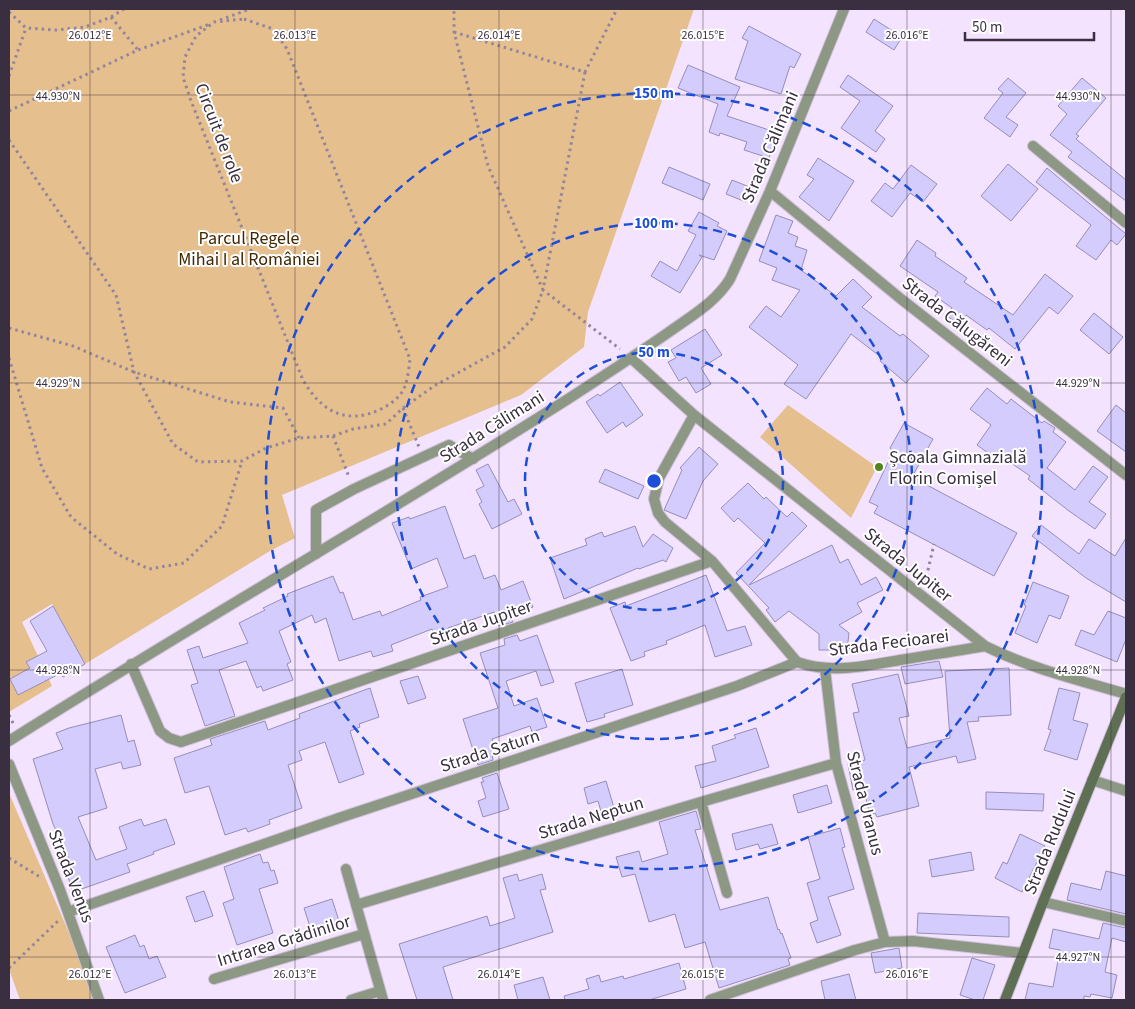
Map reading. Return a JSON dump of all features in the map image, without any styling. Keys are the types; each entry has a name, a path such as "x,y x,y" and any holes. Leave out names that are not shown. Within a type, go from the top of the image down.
{"main road":[{"name":"Strada Rudului","path":"1005,1000 1126,695"}],"street":[{"name":"Strada Călimani","path":"9,741 132,664 473,459 631,358 722,292 730,279 770,191 844,9"},
{"path":"1033,146 1126,223"},
{"name":"Strada Călugăreni","path":"770,191 901,299 1126,475"},
{"name":"Strada Jupiter","path":"631,358 694,415 985,646 1031,665 1126,695"},
{"path":"694,415 659,478 654,499 658,513 665,522 712,561 797,662"},
{"path":"316,554 316,510 354,489 449,445 473,459"},
{"name":"Strada Jupiter","path":"132,664 160,731 169,738 181,742 712,561"},
{"name":"Strada Fecioarei","path":"797,662 825,669 860,667 985,646"},
{"name":"Strada Saturn","path":"68,912 339,818 737,686 797,662"},
{"name":"Strada Uranus","path":"825,669 836,763 885,942"},
{"name":"Strada Neptun","path":"356,905 836,763"},
{"name":"Strada Venus","path":"9,764 60,890 99,1000"},
{"path":"1092,780 1126,791"},
{"path":"701,802 727,893"},
{"path":"346,869 382,996 351,1000"},
{"path":"1043,902 1126,921"},
{"name":"Intrarea Grădinilor","path":"214,979 364,934"},
{"path":"710,1000 855,950 885,942 913,941 1023,953"}],"path":[{"path":"9,12 26,28 56,30 85,27 112,17 124,9"},
{"path":"9,111 138,50 250,9"},
{"path":"454,9 454,32 488,166 543,290 631,358"},
{"path":"9,140 116,295 134,372 173,444 198,462 242,461 266,448 299,438 333,436 353,429 386,424 403,408 434,386 505,347 532,319 543,290 585,72 617,9"},
{"path":"112,17 138,50"},
{"name":"Circuit de role","path":"244,19 274,29 287,49 410,359 405,386 393,403 375,412 360,417 338,414 320,404 312,395 304,380 183,77 185,56 196,36 214,22 244,19"},
{"path":"9,76 26,28"},
{"path":"454,32 585,72"},
{"path":"9,328 72,346 134,372 230,402 283,408 299,438"},
{"path":"9,358 42,468 71,517 117,554 149,569 184,563 222,526 242,461"},
{"path":"403,408 422,457"},
{"path":"333,436 354,489"},
{"path":"919,595 925,584 934,544"},
{"path":"9,858 60,890"},
{"path":"9,968 68,912"}],"green space":[{"name":"Parcul Regele Mihai I al României","path":"9,9 694,9 588,312 584,347 521,395 282,495 295,538 270,551 85,664 52,604 22,622 52,686 9,712"},
{"path":"788,405 877,467 851,518 760,437"},
{"path":"9,793 96,996 93,1000 20,1000 9,969"}],"building":[{"path":"874,19 902,37 894,50 866,32"},
{"path":"749,26 801,54 794,68 790,66 781,94 735,79 748,41 742,38"},
{"path":"688,65 740,87 727,116 778,133 769,158 744,150 747,142 720,133 719,136 709,132 718,104 678,88"},
{"path":"848,75 893,106 875,131 885,139 876,152 841,128 860,101 840,87"},
{"path":"1008,78 1026,93 1006,117 1018,125 1010,137 984,118 1003,93 998,89"},
{"path":"1082,78 1106,98 1076,134 1079,136 1076,139 1126,180 1126,201 1068,157 1072,152 1050,135 1067,114 1058,106"},
{"path":"818,158 854,181 829,221 799,197 814,179 807,175"},
{"path":"1008,164 1038,189 1011,221 981,196"},
{"path":"911,165 937,184 923,202 910,193 892,217 871,201 885,183 893,189"},
{"path":"669,167 710,184 703,200 662,183"},
{"path":"1047,168 1126,234 1117,245 1111,240 1096,260 1076,246 1091,225 1036,182"},
{"path":"732,180 752,188 746,202 726,194"},
{"path":"699,212 719,223 717,226 727,231 714,260 699,255 702,257 680,293 651,276 660,261 677,271 696,235 688,231"},
{"path":"776,215 793,221 788,233 798,237 795,246 807,250 801,270 836,296 853,279 872,297 862,307 900,336 903,334 929,356 906,383 880,361 882,358 851,334 806,399 784,384 798,365 749,327 766,306 781,317 800,290 772,280 777,268 759,261"},
{"path":"917,240 936,253 935,256 967,278 964,282 1013,315 1045,274 1073,296 1058,314 1049,307 1015,349 989,328 987,330 966,315 960,325 947,316 952,308 935,296 938,292 900,266"},
{"path":"1094,313 1123,337 1109,354 1080,330"},
{"path":"705,329 722,355 701,368 711,384 696,393 686,377 679,381 668,362 676,358 671,350"},
{"path":"620,382 643,415 626,427 623,422 607,433 586,402 598,394 600,396"},
{"path":"987,388 1007,404 1011,399 1042,423 1044,421 1055,428 1053,432 1066,442 1047,468 1075,490 1093,466 1108,477 1089,502 1106,514 1095,529 1028,479 1030,476 998,454 995,458 977,445 991,425 970,409"},
{"path":"1116,405 1126,413 1126,452 1097,431"},
{"name":"Școala Gimnazială Florin Comișel","path":"904,423 933,439 912,477 1017,533 994,576 874,513 878,506 869,502 893,452 890,448"},
{"path":"699,447 718,464 703,481 686,519 664,510 682,470 680,468"},
{"path":"488,464 508,502 514,499 522,514 492,529 479,504 482,502 476,490 484,486 476,470"},
{"path":"605,469 644,486 638,499 599,482"},
{"path":"748,483 764,499 766,497 787,517 792,512 807,526 749,585 832,545 840,563 848,559 861,585 876,577 883,590 857,603 862,612 839,625 849,633 847,650 819,650 819,634 789,611 775,622 766,610 769,608 736,573 765,543 738,518 734,522 721,508"},
{"path":"445,506 464,559 475,555 484,579 495,575 501,590 523,581 533,607 510,616 513,622 499,626 494,612 448,628 451,635 436,640 432,629 391,645 393,651 373,657 371,651 339,661 326,618 315,623 312,615 279,631 291,662 287,664 293,680 263,691 261,686 257,688 246,661 219,670 235,716 205,726 191,685 198,683 187,650 199,646 203,658 248,643 239,623 265,610 263,608 288,596 287,594 333,576 340,593 343,592 353,620 380,611 382,616 421,600 420,597 448,587 437,558 411,569 392,523 409,517 410,519"},
{"path":"1041,525 1079,554 1089,539 1115,556 1126,538 1126,602 1086,578 1032,536"},
{"path":"635,526 643,547 653,534 673,548 666,562 663,560 638,568 564,599 550,558 587,545 585,539 602,532 604,537"},
{"path":"706,575 727,631 745,626 752,645 715,657 705,625 666,641 667,644 644,652 645,656 631,661 610,608 625,602 626,606"},
{"path":"1033,582 1069,596 1060,619 1049,615 1037,643 1015,633"},
{"path":"53,606 85,664 63,677 61,673 18,695 10,679 30,668 26,662 47,651 30,621"},
{"path":"1108,611 1126,618 1126,639 1117,662 1075,645 1081,630 1094,635"},
{"path":"517,635 520,641 537,635 554,682 541,686 536,671 506,681 514,706 537,698 547,727 532,732 530,726 492,739 496,752 492,753 493,760 478,765 463,719 498,708 480,653 505,645 504,639"},
{"path":"939,661 943,677 905,684 901,667"},
{"path":"1009,668 1011,715 978,717 979,721 967,722 976,759 958,763 956,756 909,767 919,806 877,817 875,813 870,815 863,787 853,790 848,764 865,760 853,713 859,712 852,684 898,674 909,716 899,718 907,748 950,738 945,671"},
{"path":"622,669 633,705 604,714 605,717 587,722 575,683"},
{"path":"418,676 426,698 408,704 400,681"},
{"path":"370,688 379,717 359,724 360,727 350,731 364,774 339,783 325,742 299,751 302,760 288,765 302,808 269,820 270,824 248,832 246,828 225,835 209,786 185,793 174,758 212,745 210,739 265,721 268,730 300,718 299,714"},
{"path":"1059,688 1080,693 1073,720 1088,724 1077,760 1044,750 1051,730 1048,729"},
{"path":"121,715 128,742 134,740 141,765 123,769 121,762 95,769 107,808 78,817 96,860 127,849 119,827 141,819 144,826 166,819 175,844 127,864 130,872 73,892 66,871 73,868 53,824 33,759 63,749 56,733"},
{"path":"756,728 769,767 701,788 695,766 716,761 712,746 736,738 734,735"},
{"path":"497,773 509,809 483,817 478,801 486,798 481,782 484,782 482,778"},
{"path":"606,781 615,811 602,815 598,801 588,804 584,788"},
{"path":"827,785 832,803 798,813 793,795"},
{"path":"986,792 1044,794 1043,811 986,809"},
{"path":"696,811 701,829 695,830 720,910 768,897 778,930 782,933 791,958 788,959 790,965 719,988 705,942 685,948 675,914 649,922 635,874 622,877 616,857 639,851 642,862 668,854 659,822"},
{"path":"772,824 778,844 760,849 758,844 736,850 732,834"},
{"path":"840,828 845,847 842,848 854,889 828,897 841,935 817,943 810,923 818,920 807,883 820,879 808,837"},
{"path":"1020,834 1045,846 1022,892 995,878 1003,862 1007,864"},
{"path":"971,852 974,870 932,877 929,860"},
{"path":"260,854 263,863 268,862 271,871 274,870 278,883 259,889 273,933 237,945 223,903 234,899 224,867"},
{"path":"1106,871 1126,876 1126,914 1067,900 1071,883 1101,890"},
{"path":"517,874 519,881 542,874 546,889 540,890 553,932 443,967 453,1000 417,1000 399,944 487,916 490,926 515,918 503,878"},
{"path":"204,891 213,916 195,922 186,897"},
{"path":"332,899 339,921 311,930 304,908"},
{"path":"918,913 1009,917 1009,937 917,933"},
{"path":"1103,923 1126,928 1126,942 1112,938 1105,972 1117,975 1112,998 1091,994 1090,997 1084,996 1084,1000 1025,1000 1029,983 1053,987 1060,950 1049,948 1053,929 1099,939"},
{"path":"135,935 140,947 144,945 149,959 157,956 166,977 125,993 106,947"},
{"path":"899,948 902,968 875,973 871,953"},
{"path":"972,958 995,965 983,1000 975,1000 960,995"},
{"path":"679,963 686,989 649,1000 565,1000 564,996 589,989 586,979 599,975 601,982 623,976 624,979"},
{"path":"849,974 856,1000 825,1000 821,981"},
{"path":"543,977 550,1000 518,1000 514,985"}],"place":[{"name":"Școala Gimnazială Florin Comișel","path":"879,467"}]}
